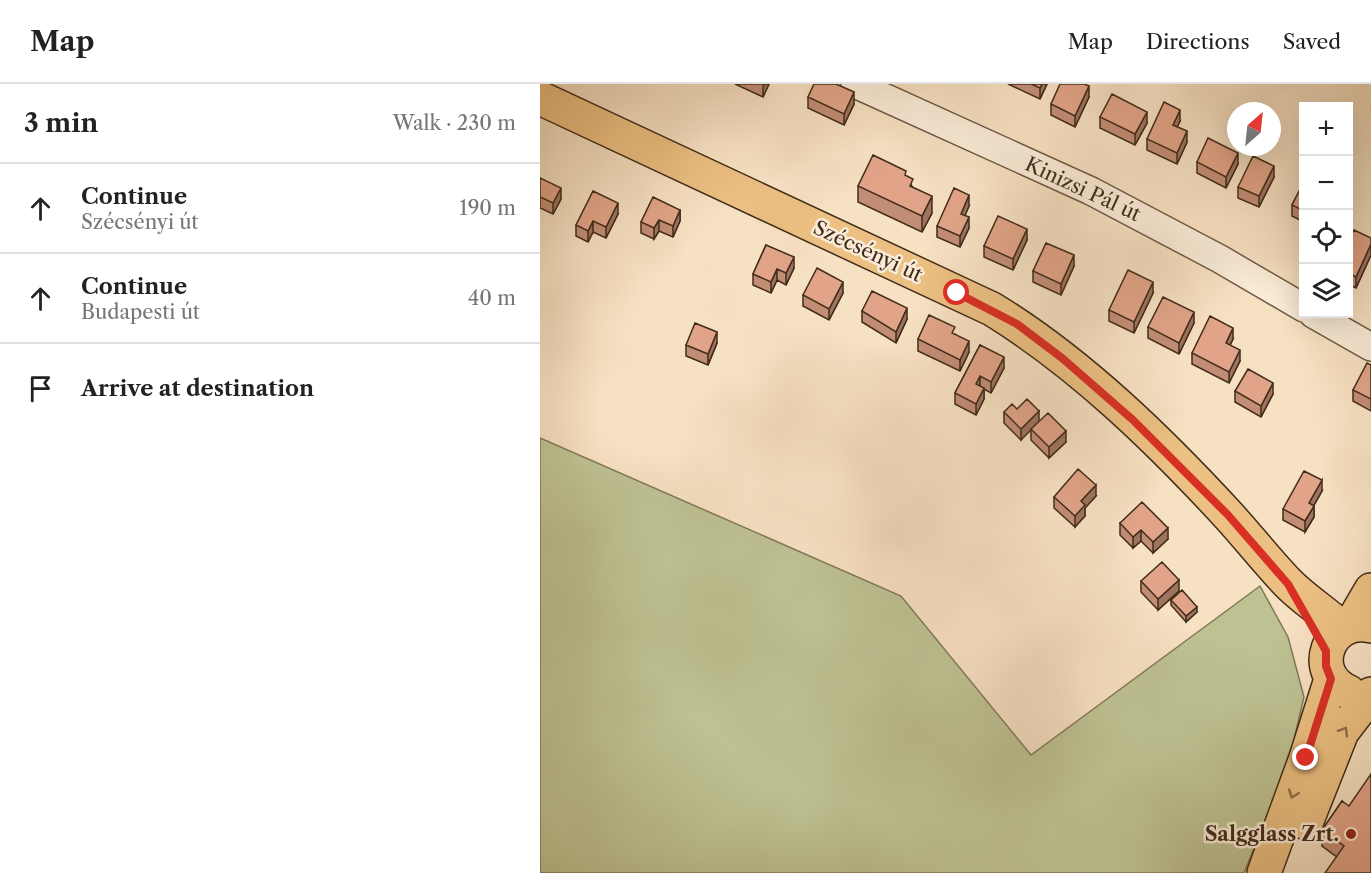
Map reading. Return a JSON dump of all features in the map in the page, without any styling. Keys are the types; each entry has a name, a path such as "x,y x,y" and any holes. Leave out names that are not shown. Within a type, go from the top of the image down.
{"main road":[{"name":"Szécsényi út","path":"540,98 983,305 1017,324 1062,358 1133,420 1228,515 1288,584 1344,642"},
{"path":"1264,873 1306,758 1344,642 1371,590"},
{"path":"1344,642 1350,692 1371,693"},
{"path":"1286,873 1342,732 1371,693"}],"street":[{"name":"Kinizsi Pál út","path":"855,84 1091,191 1220,259 1299,305"},
{"path":"1320,318 1371,347"}],"green space":[{"path":"540,438 901,596 1031,755 1260,586 1288,637 1304,697 1289,761 1244,873 540,873"}],"building":[{"path":"814,84 836,84 854,92 844,114 808,97"},
{"path":"1060,84 1089,86 1075,116 1051,104"},
{"path":"1112,94 1147,112 1135,134 1100,117"},
{"path":"1164,102 1180,110 1173,125 1187,131 1177,153 1147,139"},
{"path":"1208,138 1227,148 1227,156 1236,156 1226,177 1197,162"},
{"path":"873,155 906,171 905,175 913,179 910,186 932,196 922,216 858,186"},
{"path":"1253,156 1274,166 1259,196 1238,187"},
{"path":"540,178 561,188 553,203 540,197"},
{"path":"954,188 969,195 961,214 969,217 960,236 937,226"},
{"path":"593,191 618,203 606,227 593,221 588,231 576,225"},
{"path":"1299,192 1299,208 1292,205"},
{"path":"653,197 680,210 673,226 659,220 654,228 641,222"},
{"path":"998,216 1027,229 1013,259 984,246"},
{"path":"1354,230 1371,238 1371,244 1356,277 1353,276"},
{"path":"1046,243 1074,255 1061,284 1033,271"},
{"path":"766,245 794,257 786,273 777,269 771,282 753,274"},
{"path":"817,268 843,282 829,309 803,295"},
{"path":"1128,270 1153,282 1134,322 1109,310"},
{"path":"872,291 907,308 896,332 862,311"},
{"path":"1163,297 1194,312 1179,343 1148,327"},
{"path":"929,315 955,327 952,333 969,341 960,360 918,339"},
{"path":"1210,316 1233,328 1226,343 1240,350 1229,372 1192,353"},
{"path":"695,323 717,332 708,354 686,345"},
{"path":"980,345 1004,357 991,382 980,376 976,384 984,388 976,404 955,393"},
{"path":"1367,363 1371,365 1371,399 1353,390"},
{"path":"1248,369 1273,383 1261,406 1235,391"},
{"path":"1027,399 1039,411 1021,429 1004,412 1012,404 1017,409"},
{"path":"1048,413 1066,431 1049,447 1031,429"},
{"path":"1078,469 1096,485 1081,501 1085,505 1075,516 1054,497"},
{"path":"1304,471 1322,480 1309,503 1314,506 1305,521 1283,509"},
{"path":"1142,502 1168,528 1153,542 1141,530 1133,537 1120,523"},
{"path":"1162,562 1179,580 1158,599 1141,581"},
{"path":"1182,590 1197,607 1186,616 1171,600"},
{"name":"Salgglass Zrt.","path":"1371,774 1371,873 1325,873 1344,846 1322,830 1342,801 1349,806"}],"place":[{"name":"Salgglass Zrt.","path":"1351,834"}],"route":[{"path":"957,293 992,309 1017,324 1062,358 1133,420 1228,515 1288,584 1326,651 1326,666 1331,679 1306,758"}]}
